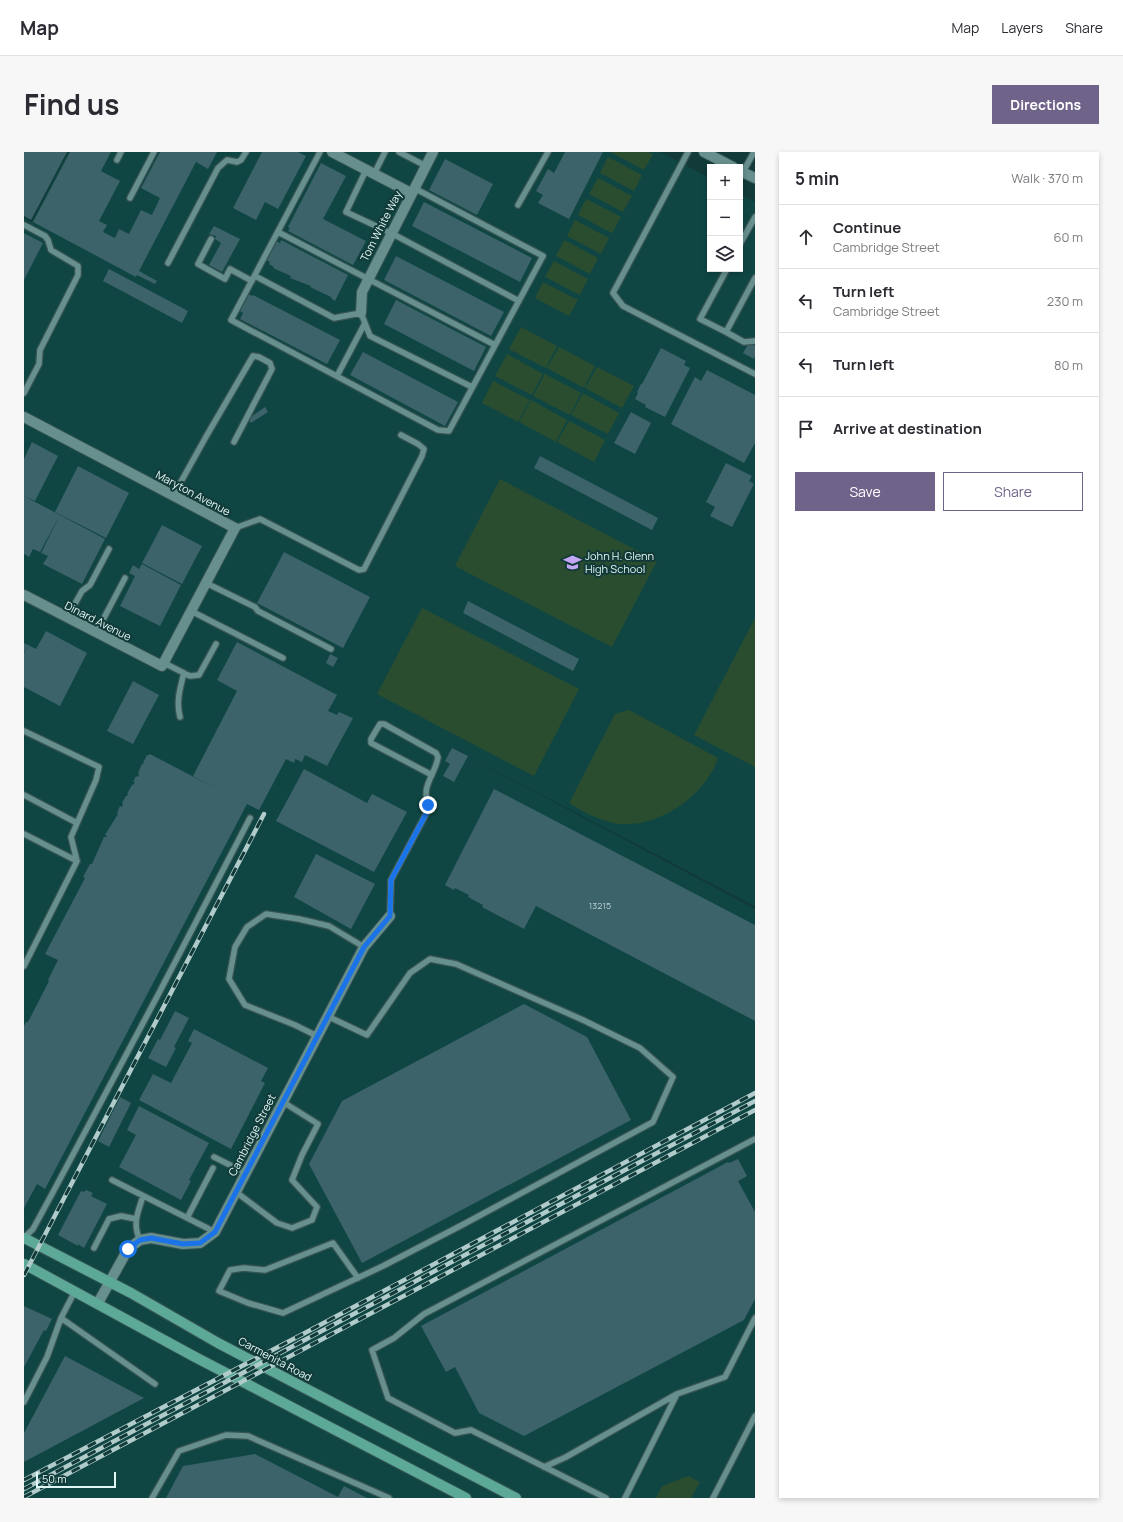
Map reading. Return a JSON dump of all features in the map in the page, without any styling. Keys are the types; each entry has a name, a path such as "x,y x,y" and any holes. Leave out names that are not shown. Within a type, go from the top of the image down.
{"main road":[{"name":"Carmenita Road","path":"24,1238 110,1282 218,1342 516,1498"},
{"path":"24,1264 202,1361 466,1498"}],"street":[{"path":"332,152 370,172 412,190"},
{"name":"Tom White Way","path":"363,318 362,292 412,190 433,152"},
{"path":"704,152 727,164"},
{"path":"743,172 755,178"},
{"name":"Maryton Avenue","path":"24,417 235,528 163,665"},
{"name":"Dinard Avenue","path":"24,596 163,665"},
{"name":"Cambridge Street","path":"140,1240 151,1238 183,1244 200,1243 215,1232 364,947 390,916"},
{"path":"98,1303 128,1249 140,1240"}],"lane":[{"path":"117,160 121,152"},
{"path":"130,198 154,152"},
{"path":"168,263 218,168 227,160 236,162 241,160 246,152"},
{"path":"320,152 231,320 438,430 449,431 542,256 412,190"},
{"path":"385,152 370,172 346,212 391,233 519,301"},
{"path":"399,152 426,166"},
{"path":"518,205 548,152"},
{"path":"688,152 613,293 622,306 755,374"},
{"path":"743,169 754,152"},
{"path":"743,239 755,217"},
{"path":"24,225 45,236 52,250 78,266 79,270 78,275 40,350 39,364 24,393"},
{"path":"278,232 495,345"},
{"path":"211,239 198,264 225,279 230,269 334,318 363,318"},
{"path":"725,272 700,319 744,342 755,341"},
{"path":"726,332 755,278"},
{"path":"337,376 363,318"},
{"path":"363,318 370,336 472,387"},
{"path":"173,496 253,356 259,356 270,363 272,369 234,442"},
{"path":"235,528 260,519 359,570 364,569 422,456 424,449 401,435"},
{"path":"67,618 82,591 90,585 109,549"},
{"path":"96,633 124,578"},
{"path":"206,583 255,607 258,611 331,649"},
{"path":"191,611 283,658"},
{"path":"163,665 190,676 199,675 216,644"},
{"path":"180,717 178,702 184,673"},
{"path":"390,916 391,880 427,812 428,805 425,796 427,786 438,762 438,757 436,753 384,724 380,724 371,739 371,743 432,775"},
{"path":"24,731 99,767 96,780 71,837 77,861 24,966"},
{"path":"24,795 77,823"},
{"path":"24,1238 33,1229 66,1168 250,818"},
{"path":"24,834 77,861"},
{"path":"317,1036 245,1005 229,979 235,947 247,927 266,914 299,919 329,926 364,947"},
{"path":"327,1016 367,1035 410,974 430,959 456,964 583,1020 640,1048 673,1078 652,1122 464,1224 358,1278 283,1313 248,1303 219,1291 230,1270 244,1268 265,1270 333,1243 358,1278"},
{"path":"236,1192 278,1223 292,1228 312,1220 317,1207 292,1180 302,1155 318,1124 283,1102"},
{"path":"606,1498 471,1430 455,1433 388,1398 372,1350 394,1338 424,1314 755,1139"},
{"path":"214,1157 246,1173"},
{"path":"187,1218 212,1168"},
{"path":"112,1180 215,1232"},
{"path":"140,1240 136,1233 136,1219 143,1196"},
{"path":"94,1248 109,1219 121,1216 136,1219"},
{"path":"24,1402 48,1357 61,1318 75,1291"},
{"path":"61,1318 155,1384"},
{"path":"544,1467 566,1457 677,1394 725,1377 755,1318"},
{"path":"625,1498 677,1394"},
{"path":"712,1498 755,1416"},
{"path":"152,1498 179,1451 226,1435 248,1436 389,1498"}],"shaded area":[{"path":"68,152 660,152 707,176 707,272 743,272 743,196 755,202 755,906 433,738 755,909 755,1498 24,1498 24,218 32,222"}],"green space":[{"path":"610,152 648,152 653,154 644,170"},
{"path":"608,157 642,175 634,191 600,173"},
{"path":"598,178 632,196 623,212 589,194"},
{"path":"586,199 621,217 612,233 578,215"},
{"path":"575,220 609,238 601,254 567,236"},
{"path":"564,240 598,258 590,274 556,256"},
{"path":"554,261 588,279 580,295 545,277"},
{"path":"543,282 578,300 569,316 535,298"},
{"path":"521,327 557,346 546,368 509,349"},
{"path":"559,347 595,366 584,388 547,368"},
{"path":"507,354 543,374 532,395 495,376"},
{"path":"597,367 634,386 622,408 585,388"},
{"path":"545,374 581,393 570,415 533,396"},
{"path":"493,381 530,400 518,422 482,403"},
{"path":"583,393 619,413 608,434 571,415"},
{"path":"531,400 567,420 556,442 519,422"},
{"path":"569,421 605,440 594,462 557,442"},
{"path":"500,479 657,561 612,647 455,566"},
{"path":"422,608 579,689 534,776 377,694"},
{"path":"755,618 755,767 694,735"},
{"path":"629,710 718,758 702,786 690,798 676,808 645,822 629,824 613,823 590,815 569,803 615,714"},
{"path":"688,1476 700,1482 691,1498 656,1498 662,1486"}],"building":[{"path":"24,152 67,152 31,220 24,216"},
{"path":"70,152 111,152 101,171 120,181 99,221 107,225 103,232 115,238 119,229 129,234 141,210 152,215 160,198 141,188 160,152 217,152 208,169 196,162 139,271 157,281 155,284 137,275 136,277 33,222"},
{"path":"262,152 298,152 306,156 278,209 265,202 256,220 233,208"},
{"path":"565,152 603,152 569,219 538,203 543,195 536,191 548,169 554,173"},
{"path":"445,159 493,184 477,215 429,190"},
{"path":"321,163 346,176 323,219 366,241 353,265 288,231 290,228 288,227"},
{"path":"424,202 532,258 520,282 412,226"},
{"path":"214,226 240,239 222,272 209,265 221,243 215,239 216,236 209,234"},
{"path":"24,233 43,243 24,280"},
{"path":"281,240 348,275 335,301 331,297 310,287 311,286 290,278 291,276 273,268 274,267 269,264 270,262 266,260 276,241 280,243"},
{"path":"396,256 504,312 491,336 384,280"},
{"path":"109,269 188,311 182,323 103,281"},
{"path":"249,294 340,340 327,364 240,319 243,313 240,311"},
{"path":"396,300 486,347 474,371 384,324"},
{"path":"749,343 755,346 754,359 743,353"},
{"path":"661,348 686,361 684,365 690,368 665,417 645,407 646,405 635,399 641,384"},
{"path":"363,352 458,402 445,426 350,375"},
{"path":"707,370 755,395 755,443 744,463 671,424 695,377 701,381"},
{"path":"265,407 268,412 251,423 248,419"},
{"path":"631,412 651,423 635,454 614,443"},
{"path":"32,442 58,456 35,501 24,496 24,459"},
{"path":"540,456 658,518 652,530 534,468"},
{"path":"726,463 752,476 749,481 754,484 732,527 710,516 715,507 706,502"},
{"path":"78,466 129,493 106,538 55,512"},
{"path":"24,496 60,515 40,552 33,549 29,557 24,554"},
{"path":"60,515 105,539 82,584 43,564 48,556 41,553"},
{"path":"162,525 202,546 182,584 142,563"},
{"path":"284,552 370,597 343,648 257,603"},
{"path":"142,564 181,585 160,626 120,606 135,576 129,573 133,565 139,569"},
{"path":"468,601 579,659 573,671 463,613"},
{"path":"46,631 87,653 60,706 24,687 24,653 28,645 36,649"},
{"path":"237,642 337,695 328,711 337,715 339,712 353,718 327,766 305,755 302,762 295,759 294,763 286,759 259,810 247,804 45,1189 37,1184 24,1208 24,1026 26,1022 28,1022 58,960 45,954 85,878 83,877 90,864 92,864 104,837 107,836 105,835 118,814 117,813 120,806 122,807 122,803 135,782 133,782 136,776 138,777 138,773 142,764 144,764 143,763 147,755 150,754 213,787 193,776 237,691 217,680"},
{"path":"24,643 28,645 24,652"},
{"path":"330,654 338,658 333,667 326,663"},
{"path":"133,681 159,695 133,744 107,731"},
{"path":"452,748 468,756 454,782 443,776 450,764 445,761"},
{"path":"304,769 367,803 372,794 407,812 374,872 276,821"},
{"path":"494,789 755,925 755,1021 536,906 524,929 482,907 483,905 468,897 469,895 445,885"},
{"path":"316,854 375,884 351,929 294,897"},
{"path":"524,1004 587,1037 631,1120 362,1263 309,1164 342,1101"},
{"path":"175,1011 189,1018 174,1047 176,1048 166,1067 148,1058 158,1039 160,1040"},
{"path":"194,1029 268,1068 261,1081 265,1083 231,1149 139,1100 153,1074 171,1083 192,1043 188,1041"},
{"path":"120,1097 131,1103 109,1147 98,1141"},
{"path":"139,1106 209,1143 189,1180 191,1181 181,1200 119,1167 136,1135 127,1130"},
{"path":"738,1159 747,1176 738,1181 755,1212 755,1299 744,1320 524,1436 479,1413 455,1367 446,1372 421,1326 728,1162 729,1163"},
{"path":"86,1190 93,1193 91,1196 107,1204 84,1248 58,1235 81,1191 84,1192"},
{"path":"24,1306 52,1319 46,1331 44,1330 24,1367"},
{"path":"65,1356 144,1398 24,1462 24,1433"},
{"path":"255,1454 338,1497 344,1486 367,1498 166,1498 183,1466"}],"railway":[{"path":"24,1275 264,814"},
{"path":"24,1480 303,1334 755,1093"},
{"path":"24,1489 755,1101"},
{"path":"24,1497 755,1110"}],"place":[{"name":"John H. Glenn High School","path":"572,562"}],"route":[{"path":"128,1249 140,1240 151,1238 183,1244 200,1243 215,1232 364,947 390,916 391,880 427,812 428,805"}]}
